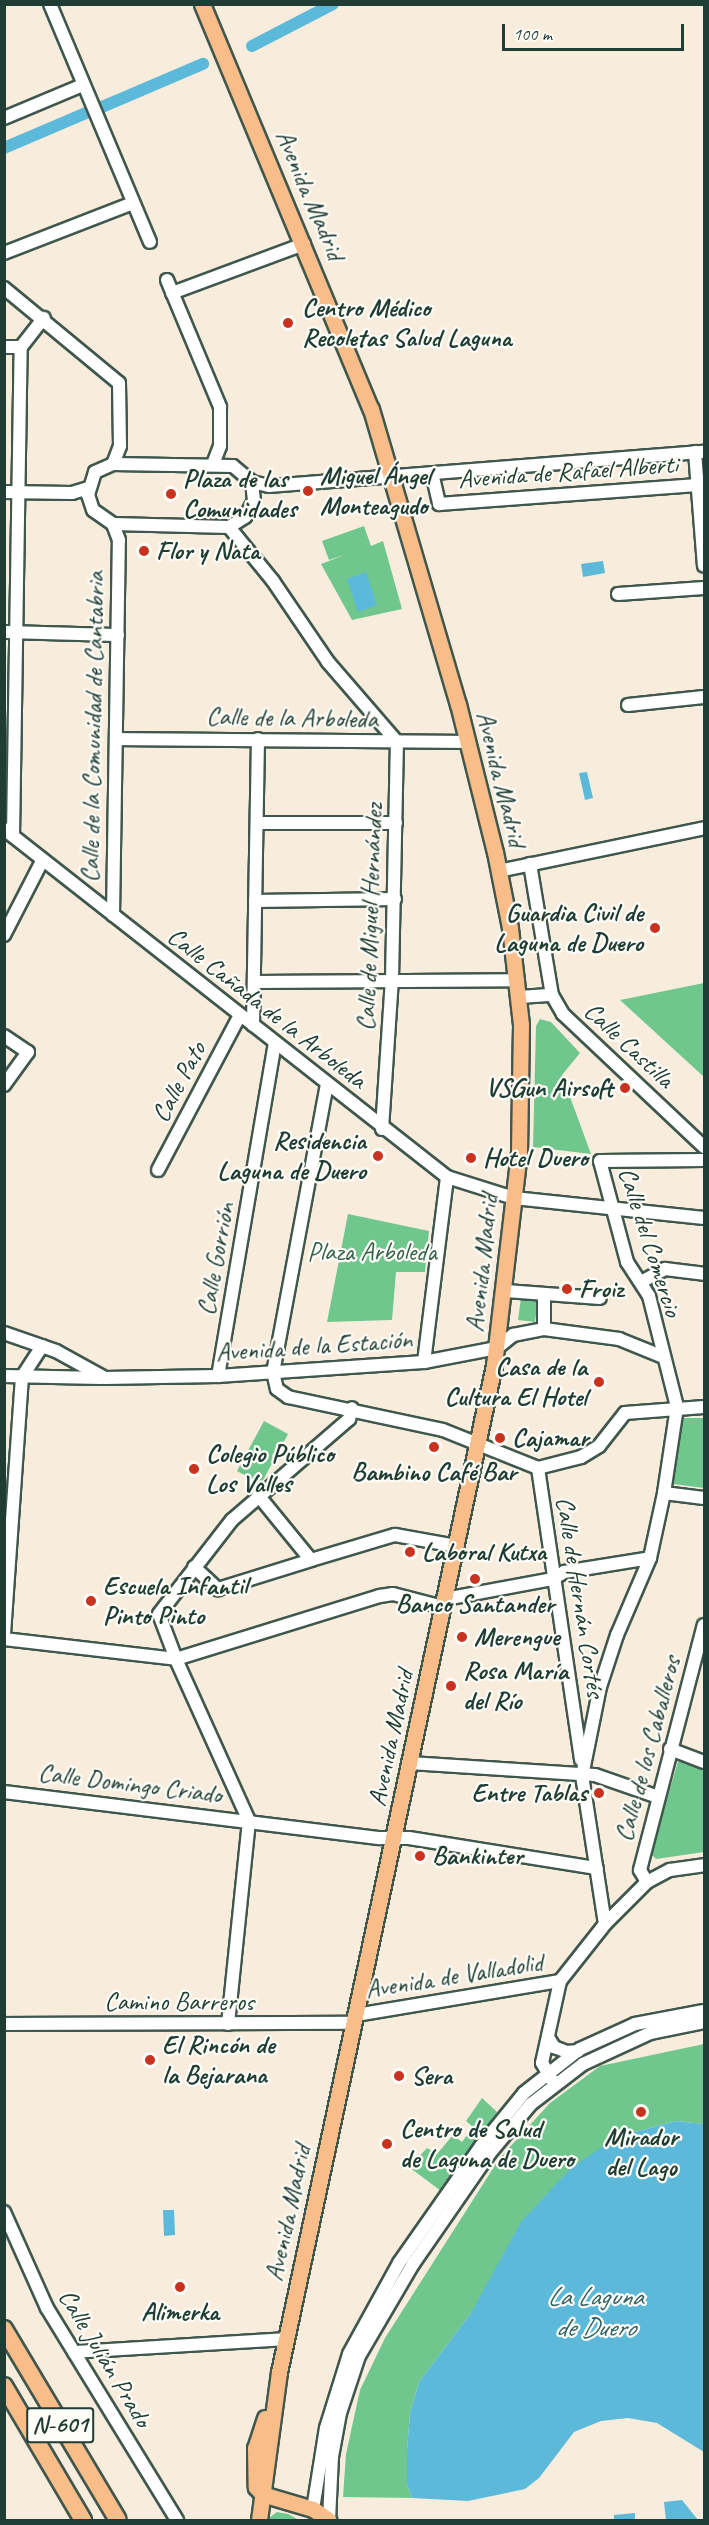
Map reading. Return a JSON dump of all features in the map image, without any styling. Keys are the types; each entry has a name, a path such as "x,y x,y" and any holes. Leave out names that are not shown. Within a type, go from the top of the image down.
{"highway":[{"name":"N-601","path":"4,2329 118,2520"},
{"name":"N-601","path":"4,2386 83,2520"}],"main road":[{"name":"Avenida Madrid","path":"202,4 371,409 467,742 499,870 520,998 521,1101 506,1291 497,1348 279,2372 255,2448 254,2480 262,2494"},
{"path":"259,2520 262,2494 329,2520"}],"street":[{"path":"50,4 150,242"},
{"path":"4,118 83,85"},
{"path":"4,253 133,203"},
{"path":"226,465 220,446 220,407 170,286 304,244"},
{"path":"4,288 44,318 119,383 119,463"},
{"path":"9,833 11,632 18,492 21,347 44,318"},
{"path":"4,347 21,347"},
{"path":"213,464 220,446"},
{"path":"700,452 698,484 705,566"},
{"name":"Avenida de Rafael Alberti","path":"269,486 700,452"},
{"path":"72,493 89,501 104,520 119,525 234,525 250,510 254,495 252,482 243,471 226,465 119,463 95,472 88,488 89,501"},
{"name":"Avenida de Rafael Alberti","path":"432,473 439,504 698,484"},
{"path":"252,482 269,486"},
{"path":"254,495 269,486"},
{"path":"4,492 72,493 88,488"},
{"name":"Calle de la Comunidad de Cantabria","path":"113,915 119,525"},
{"path":"234,525 244,543 328,662 397,742"},
{"path":"618,594 705,588"},
{"path":"11,632 118,635"},
{"path":"628,705 705,698"},
{"name":"Calle de la Arboleda","path":"116,739 467,742"},
{"path":"253,1025 258,739"},
{"name":"Calle de Miguel Hernández","path":"382,1129 392,979 397,742"},
{"path":"257,823 396,823"},
{"path":"499,870 705,828"},
{"name":"Calle Cañada de la Arboleda","path":"9,833 382,1129 447,1177 513,1198 705,1218"},
{"path":"4,934 42,861"},
{"path":"530,864 552,995"},
{"path":"255,901 395,900"},
{"path":"254,982 392,979 518,980"},
{"name":"Calle Castilla","path":"520,998 552,995 563,1014 705,1147"},
{"name":"Calle Pato","path":"158,1170 240,1015"},
{"path":"4,1035 28,1052 4,1085"},
{"name":"Calle Gorrión","path":"218,1376 275,1043"},
{"path":"327,1084 273,1372 277,1389 288,1397 352,1408 443,1430 538,1468 581,1457 599,1446 625,1413 677,1407 705,1407"},
{"name":"Calle del Comercio","path":"677,1407 661,1356 643,1281 627,1262 600,1161 705,1160"},
{"path":"424,1362 447,1177"},
{"path":"643,1281 665,1269 705,1274"},
{"path":"506,1291 600,1298"},
{"path":"544,1295 544,1329"},
{"name":"Avenida de la Estación","path":"4,1333 42,1346 105,1378 218,1376 424,1362 497,1348 513,1335 544,1329 618,1339 661,1356"},
{"path":"4,1634 22,1377 42,1346"},
{"path":"4,1377 105,1378"},
{"path":"605,1924 582,1776 583,1732 617,1635 650,1558 664,1493 677,1407"},
{"path":"228,2024 249,1821 176,1659 159,1614 194,1567 258,1495 349,1419 352,1408"},
{"name":"Calle de Hernán Cortés","path":"538,1468 553,1579 583,1732"},
{"path":"664,1493 705,1498"},
{"path":"258,1495 311,1560"},
{"path":"194,1567 218,1589 395,1535 456,1546"},
{"path":"4,1640 176,1659 380,1596 393,1594 444,1603 553,1579 564,1572 650,1558"},
{"name":"Calle de los Caballeros","path":"646,1882 640,1870 670,1749 705,1625"},
{"path":"670,1749 705,1762"},
{"path":"410,1763 582,1776 595,1775 658,1797"},
{"name":"Calle Domingo Criado","path":"4,1792 394,1837 597,1868"},
{"path":"550,2079 542,2063 560,1981 605,1924 646,1882 670,1870 705,1865"},
{"name":"Avenida de Valladolid","path":"355,2019 560,1981"},
{"path":"548,2037 554,2047 567,2052 578,2050 635,2024 705,2011"},
{"name":"Camino Barreros","path":"4,2024 228,2024 355,2019"},
{"path":"314,2515 337,2384 365,2320 399,2264 481,2146 524,2093 614,2046 650,2033 705,2022"},
{"path":"329,2520 332,2457 340,2413 364,2346 413,2264 490,2153 550,2079 578,2050"},
{"name":"Calle Julián Prado","path":"4,2212 27,2267 74,2352 177,2520"},
{"path":"74,2352 286,2339"}],"green space":[{"path":"364,526 371,546 383,541 402,609 352,620 321,564 347,554 329,560 322,541"},
{"path":"704,983 704,1077 620,1000"},
{"path":"540,1019 551,1022 580,1053 562,1075 591,1154 533,1147 536,1026"},
{"name":"Plaza Arboleda","path":"348,1214 429,1231 425,1272 396,1272 392,1320 327,1322"},
{"path":"521,1298 538,1300 535,1322 518,1320"},
{"path":"681,1418 704,1418 704,1488 673,1484"},
{"path":"264,1421 288,1434 261,1484 237,1471"},
{"path":"679,1758 704,1769 704,1852 656,1859 651,1854"},
{"path":"704,2044 704,2124 676,2121 617,2137 471,2313 419,2382 410,2413 407,2449 407,2484 412,2498 343,2497 346,2454 360,2390 385,2338 499,2159 550,2103 600,2066"},
{"path":"482,2098 497,2112 441,2191 409,2167 427,2148 437,2154 453,2135 462,2142 473,2127 466,2121"},
{"path":"277,2512 288,2514 299,2520 266,2520"}],"water":[{"path":"603,561 605,573 583,577 581,564"},
{"path":"366,572 377,605 358,612 347,579"},
{"path":"587,772 593,798 585,800 579,773"},
{"name":"La Laguna de Duero","path":"676,2121 704,2124 704,2452 657,2423 628,2418 601,2421 574,2432 539,2478 525,2489 468,2501 412,2498 407,2484 407,2449 410,2413 419,2382 471,2313 521,2222 571,2168 617,2137"},
{"path":"163,2210 174,2210 175,2235 164,2236"},
{"path":"682,2500 698,2520 666,2520 664,2502"},
{"path":"635,2513 635,2520 614,2520 614,2515"}],"waterway":[{"path":"252,46 333,4"},
{"path":"102,107 203,64"},
{"path":"4,148 86,113"}],"place":[{"name":"Centro Médico Recoletas Salud Laguna","path":"288,323"},
{"name":"Miguel Ángel Monteagudo","path":"308,491"},
{"name":"Plaza de las Comunidades","path":"171,494"},
{"name":"Flor y Nata","path":"144,551"},
{"name":"Guardia Civil de Laguna de Duero","path":"655,928"},
{"name":"VSGun Airsoft","path":"625,1088"},
{"name":"Residencia Laguna de Duero","path":"378,1156"},
{"name":"Hotel Duero","path":"471,1158"},
{"name":"Froiz","path":"567,1289"},
{"name":"Casa de la Cultura El Hotel","path":"599,1382"},
{"name":"Cajamar","path":"500,1438"},
{"name":"Bambino Café Bar","path":"434,1447"},
{"name":"Colegio Público Los Valles","path":"194,1469"},
{"name":"Laboral Kutxa","path":"410,1552"},
{"name":"Banco Santander","path":"475,1579"},
{"name":"Escuela Infantil Pinto Pinto","path":"91,1601"},
{"name":"Merengue","path":"462,1637"},
{"name":"Rosa María del Río","path":"451,1686"},
{"name":"Entre Tablas","path":"599,1793"},
{"name":"Bankinter","path":"420,1856"},
{"name":"El Rincón de la Bejarana","path":"150,2060"},
{"name":"Sera","path":"399,2076"},
{"name":"Mirador del Lago","path":"641,2112"},
{"name":"Centro de Salud de Laguna de Duero","path":"387,2144"},
{"name":"Alimerka","path":"180,2287"}]}
